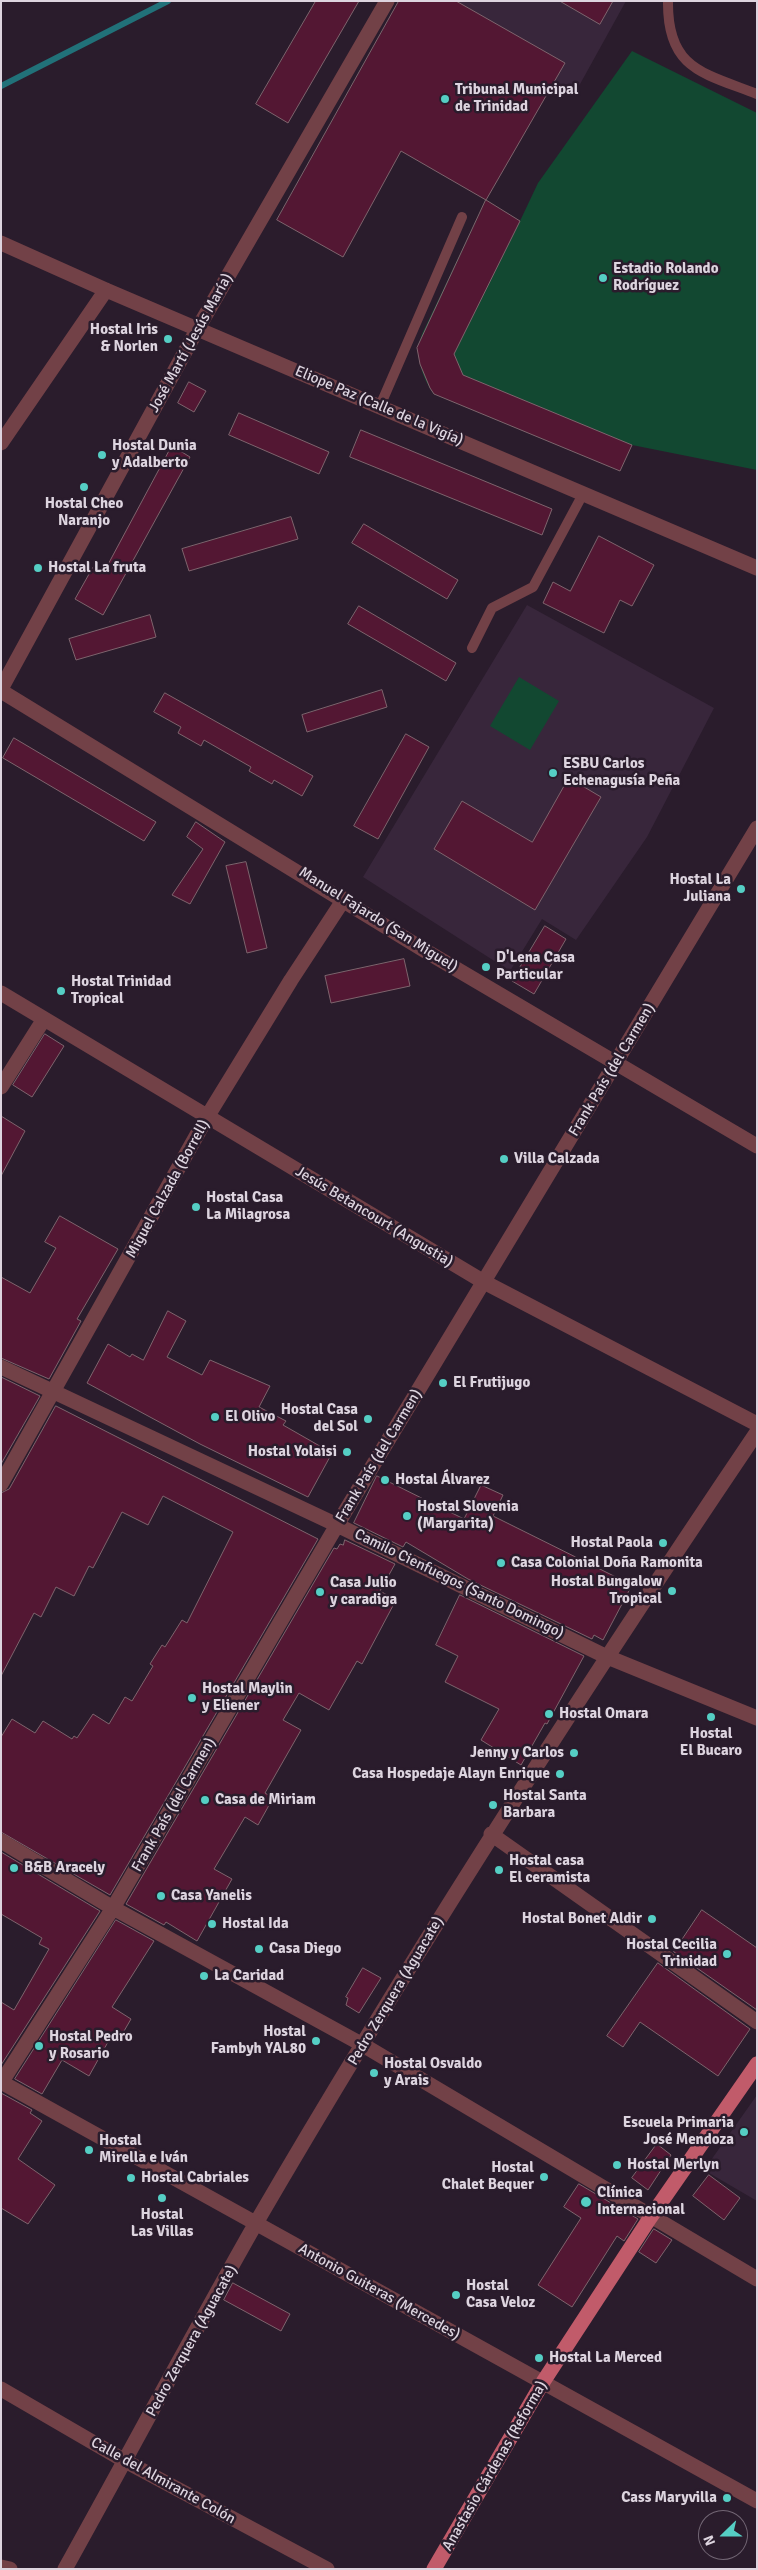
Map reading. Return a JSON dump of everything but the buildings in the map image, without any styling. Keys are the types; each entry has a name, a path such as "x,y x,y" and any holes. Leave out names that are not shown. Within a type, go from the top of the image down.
{"main road":[{"name":"Anastasio Cárdenas (Reforma)","path":"434,2569 543,2382 650,2218 757,2064"}],"street":[{"name":"José Martí (Jesús María)","path":"1,690 198,328 387,1"},
{"name":"Eliope Paz (Calle de la Vigía)","path":"1,243 106,290 757,568"},
{"path":"1,443 106,290"},
{"name":"Manuel Fajardo (San Miguel)","path":"1,690 344,899 424,950 757,1146"},
{"name":"Frank País (del Carmen)","path":"2,2082 113,1908 337,1525 757,828"},
{"name":"Miguel Calzada (Borrell)","path":"1,1484 54,1393 207,1117 291,980 344,899"},
{"name":"Jesús Betancourt (Angustia)","path":"1,993 484,1282 757,1424"},
{"path":"1,1087 44,1019"},
{"name":"Camilo Cienfuegos (Santo Domingo)","path":"1,1367 337,1525 605,1656 757,1718"},
{"name":"Pedro Zerquera (Aguacate)","path":"65,2569 256,2224 491,1834 605,1656 757,1432"},
{"path":"491,1834 757,2022"},
{"path":"1,1841 113,1908 363,2046 650,2218 757,2279"},
{"name":"Antonio Guiteras (Mercedes)","path":"2,2082 757,2501"},
{"name":"Calle del Almirante Colón","path":"1,2389 125,2462 328,2569"},
{"path":"1,2567 10,2569"}],"lane":[{"path":"668,1 670,34 678,52 696,71 757,94"},
{"path":"380,406 462,217"},
{"path":"472,648 492,608 533,587 583,494"}],"shaded area":[{"path":"408,1 626,1 574,95"},
{"name":"ESBU Carlos Echenagusía Peña","path":"527,605 714,708 647,837 576,940 542,919 510,971 363,877"},
{"name":"Escuela Primaria José Mendoza","path":"757,2095 757,2201 704,2170"}],"green space":[{"name":"Estadio Rolando Rodríguez","path":"632,51 757,113 757,470 632,445 620,471 434,394 423,373 419,357 422,334 486,200 520,221 538,183"},
{"path":"519,677 559,701 530,750 490,726"}],"waterway":[{"path":"1,86 168,1"}],"place":[{"name":"Tribunal Municipal de Trinidad","path":"445,99"},
{"name":"Estadio Rolando Rodríguez","path":"603,278"},
{"name":"Hostal Iris & Norlen","path":"168,339"},
{"name":"Hostal Dunia y Adalberto","path":"102,455"},
{"name":"Hostal Cheo Naranjo","path":"84,487"},
{"name":"Hostal La fruta","path":"38,568"},
{"name":"ESBU Carlos Echenagusía Peña","path":"553,773"},
{"name":"Hostal La Juliana","path":"741,889"},
{"name":"D'Lena Casa Particular","path":"486,967"},
{"name":"Hostal Trinidad Tropical","path":"61,991"},
{"name":"Villa Calzada","path":"504,1159"},
{"name":"Hostal Casa La Milagrosa","path":"196,1207"},
{"name":"El Frutijugo","path":"443,1383"},
{"name":"El Olivo","path":"215,1417"},
{"name":"Hostal Casa del Sol","path":"368,1419"},
{"name":"Hostal Yolaisi","path":"347,1452"},
{"name":"Hostal Álvarez","path":"385,1480"},
{"name":"Hostal Slovenia (Margarita)","path":"407,1516"},
{"name":"Hostal Paola","path":"663,1543"},
{"name":"Casa Colonial Doña Ramonita","path":"501,1563"},
{"name":"Hostal Bungalow Tropical","path":"672,1591"},
{"name":"Casa Julio y caradiga","path":"320,1592"},
{"name":"Hostal Maylin y Eliener","path":"192,1698"},
{"name":"Hostal Omara","path":"549,1714"},
{"name":"Hostal El Bucaro","path":"711,1717"},
{"name":"Jenny y Carlos","path":"574,1753"},
{"name":"Casa Hospedaje Alayn Enrique","path":"560,1774"},
{"name":"Casa de Miriam","path":"205,1800"},
{"name":"Hostal Santa Barbara","path":"493,1805"},
{"name":"B&B Aracely","path":"14,1868"},
{"name":"Hostal casa El ceramista","path":"499,1870"},
{"name":"Casa Yanelis","path":"161,1896"},
{"name":"Hostal Bonet Aldir","path":"652,1919"},
{"name":"Hostal Ida","path":"212,1924"},
{"name":"Casa Diego","path":"259,1949"},
{"name":"Hostal Cecilia Trinidad","path":"727,1954"},
{"name":"La Caridad","path":"204,1976"},
{"name":"Hostal Fambyh YAL80","path":"316,2041"},
{"name":"Hostal Pedro y Rosario","path":"39,2046"},
{"name":"Hostal Osvaldo y Arais","path":"374,2073"},
{"name":"Escuela Primaria José Mendoza","path":"744,2132"},
{"name":"Hostal Mirella e Iván","path":"89,2150"},
{"name":"Hostal Merlyn","path":"617,2165"},
{"name":"Hostal Chalet Bequer","path":"544,2177"},
{"name":"Hostal Cabriales","path":"131,2178"},
{"name":"Hostal Las Villas","path":"162,2198"},
{"name":"Clínica Internacional","path":"586,2202"},
{"name":"Hostal Casa Veloz","path":"456,2295"},
{"name":"Hostal La Merced","path":"539,2358"},
{"name":"Cass Maryvilla","path":"727,2498"}]}
